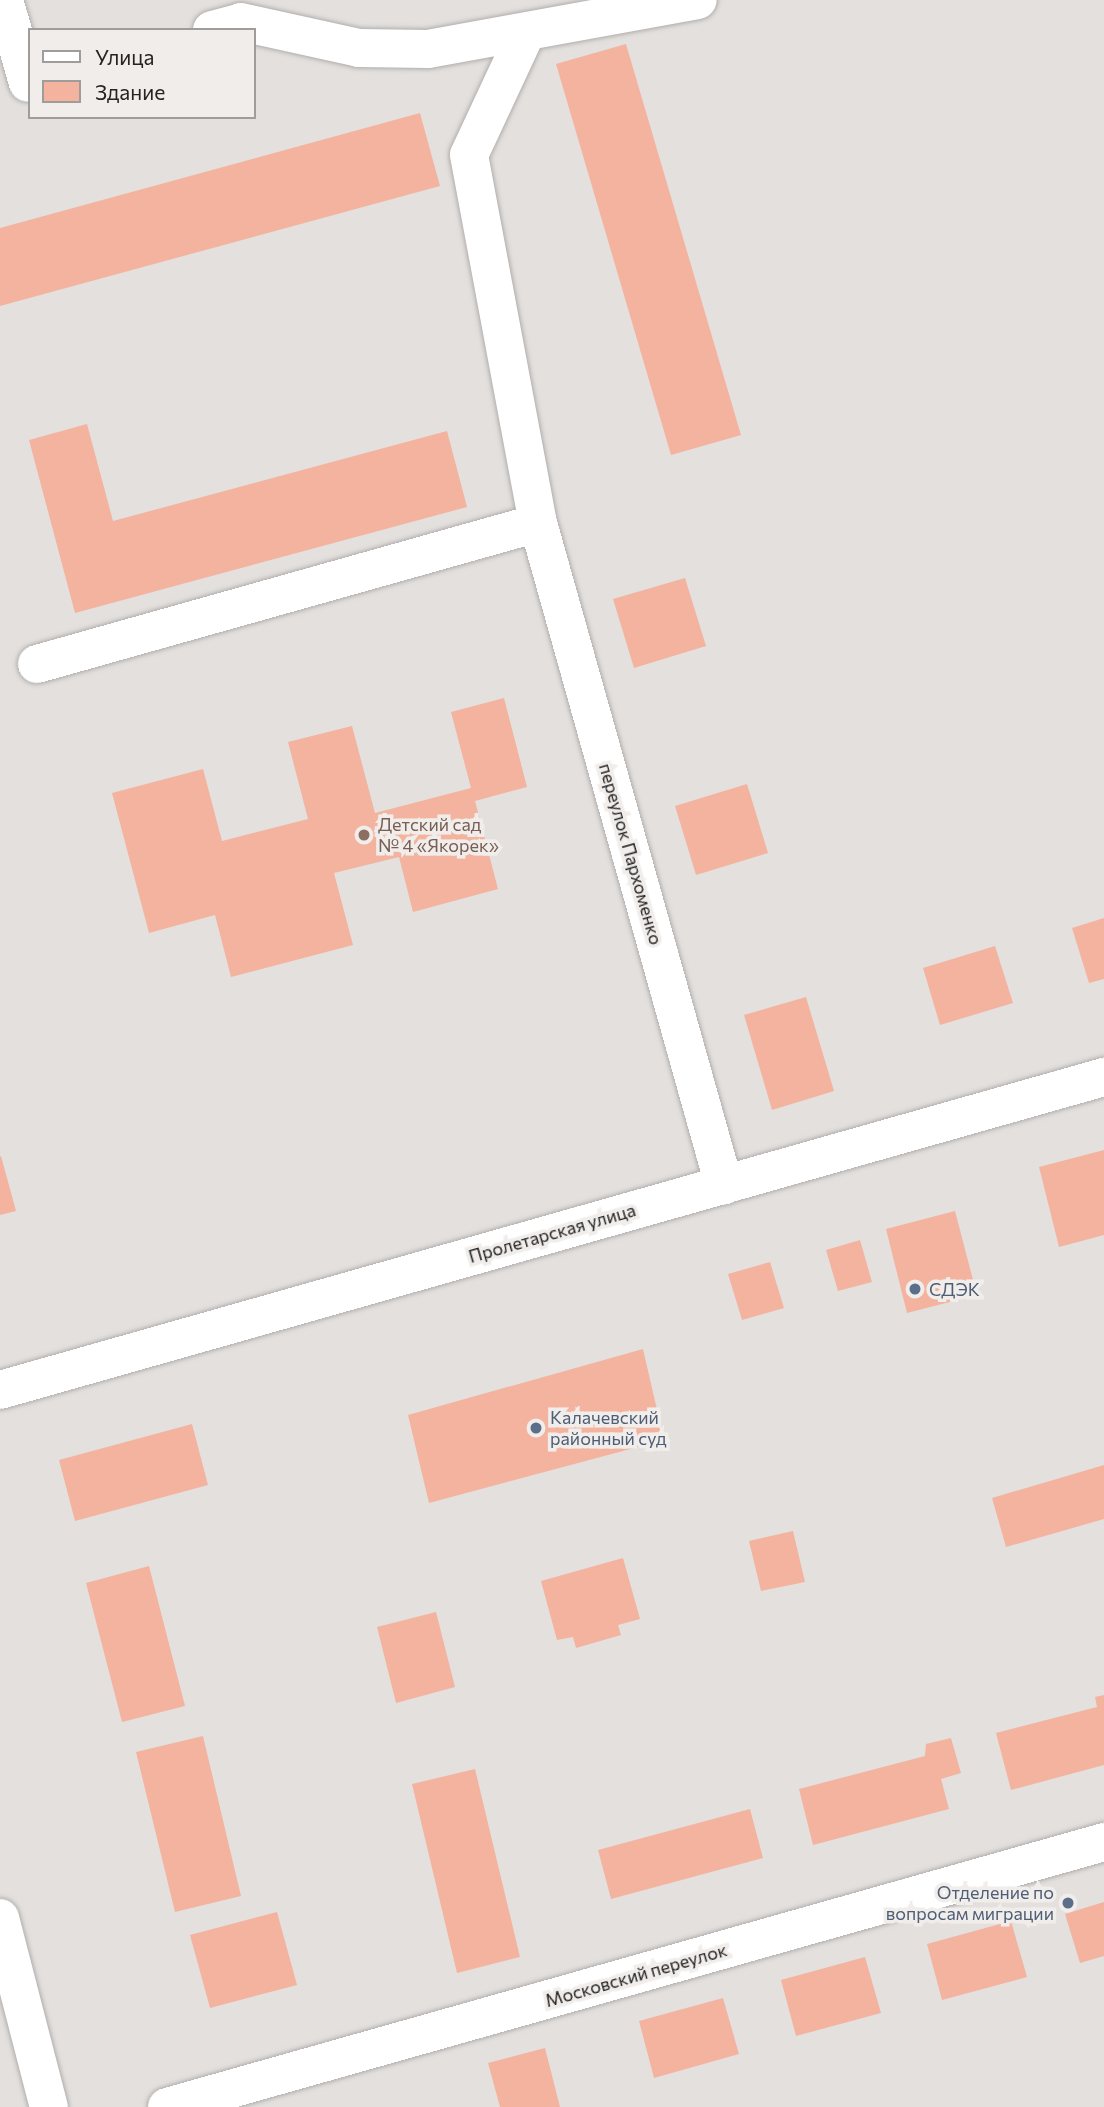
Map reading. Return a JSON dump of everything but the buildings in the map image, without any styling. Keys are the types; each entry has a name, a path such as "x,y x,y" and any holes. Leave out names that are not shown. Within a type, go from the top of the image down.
{"street":[{"path":"4,0 19,86"},
{"path":"219,28 241,22 359,48 414,49 525,35 698,0"},
{"name":"переулок Пархоменко","path":"525,35 469,155 538,523 724,1185"},
{"path":"37,664 538,523"},
{"name":"Пролетарская улица","path":"0,1390 1104,1077"},
{"name":"Московский переулок","path":"167,2107 1104,1842"},
{"path":"0,1918 49,2107"}],"place":[{"name":"Детский сад № 4 «Якорек»","path":"364,835"},
{"name":"СДЭК","path":"915,1289"},
{"name":"Калачевский районный суд","path":"536,1428"},
{"name":"Отделение по вопросам миграции","path":"1068,1903"}]}
